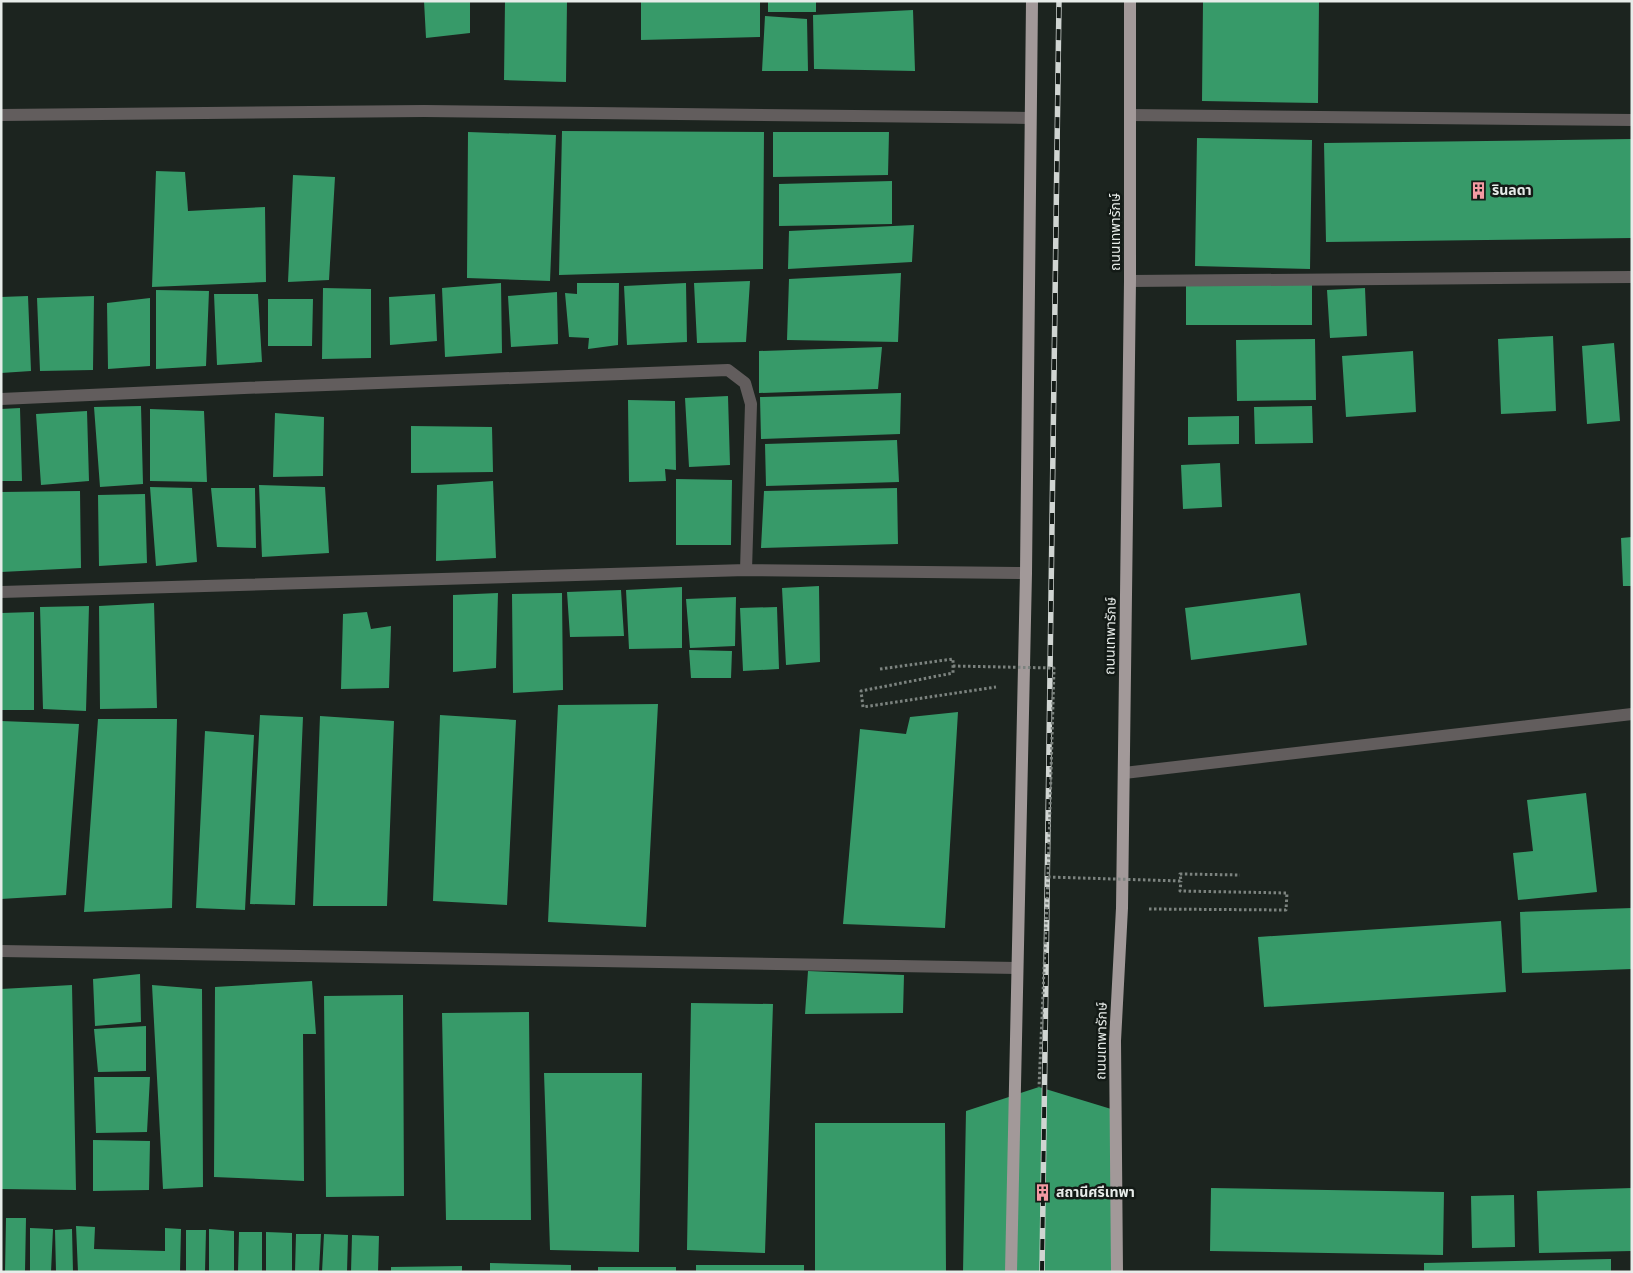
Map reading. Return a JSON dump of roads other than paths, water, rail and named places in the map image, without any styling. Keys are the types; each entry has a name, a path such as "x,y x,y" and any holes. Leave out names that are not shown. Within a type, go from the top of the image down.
{"main road":[{"path":"1011,1272 1026,574 1032,1"},
{"name":"ถนนเทพารักษ์","path":"1117,1272 1114,1041 1122,908 1130,281 1130,1"}],"street":[{"path":"1,115 424,112 1030,118"},
{"path":"1130,115 1632,120"},
{"path":"1130,281 1632,278"},
{"path":"1,399 728,370 745,383 751,404 746,570"},
{"path":"1,592 746,570 1026,574"},
{"path":"1124,773 1632,714"},
{"path":"1,952 1017,968"}],"railway":[{"path":"1042,1272 1059,1"}],"place":[{"name":"รินลดา","path":"1478,190"},
{"name":"สถานีศรีเทพา","path":"1042,1192"}]}
